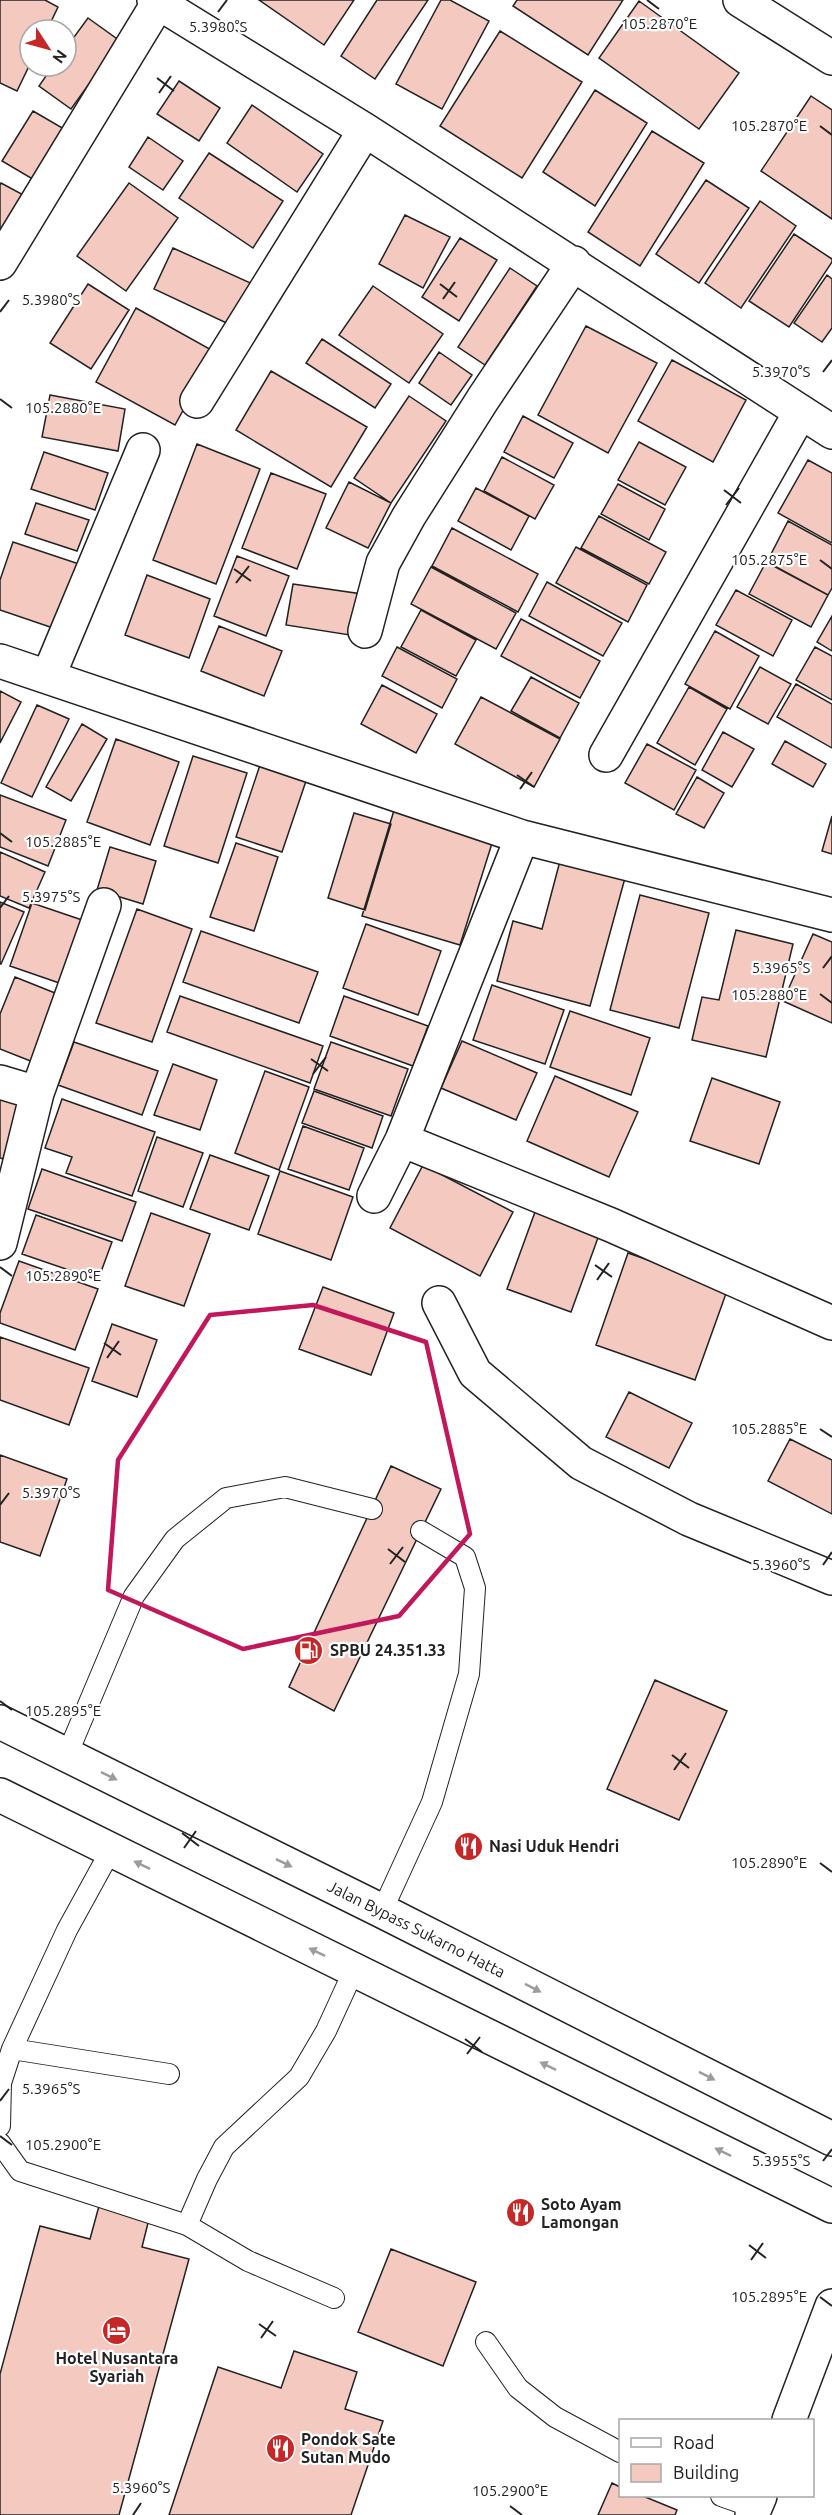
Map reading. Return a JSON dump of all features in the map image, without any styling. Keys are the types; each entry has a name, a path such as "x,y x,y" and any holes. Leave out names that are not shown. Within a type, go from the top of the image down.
{"main road":[{"path":"740,0 832,58"},
{"path":"0,263 158,1 574,263 832,432"},
{"path":"197,401 365,130"},
{"path":"365,631 383,563 409,516 483,399 574,263"},
{"path":"606,754 800,412"},
{"path":"48,677 143,450"},
{"path":"0,661 522,837 832,915"},
{"path":"374,1196 402,1140 522,837"},
{"path":"0,1243 38,1093 104,905"},
{"path":"0,1082 38,1093"},
{"path":"402,1140 611,1225 832,1323"},
{"path":"439,1303 475,1373 582,1463 689,1519 832,1578"},
{"name":"Jalan Bypass Sukarno Hatta","path":"0,1722 382,1911 832,2139"},
{"path":"0,1795 832,2206"},
{"path":"790,2419 832,2307"}],"lane":[{"path":"67,1755 134,1596 175,1539 218,1504 226,1498 285,1487 372,1509"},
{"path":"382,1911 432,1802 469,1674 475,1588 465,1557 421,1531"},
{"path":"0,2126 1,2083 12,2049 67,1930 111,1850"},
{"path":"187,2225 224,2147 299,2077 326,2031 354,1970"},
{"path":"12,2049 169,2074"},
{"path":"0,2143 20,2171 187,2225 248,2261 334,2298"},
{"path":"486,2342 518,2388 555,2417 619,2451"},
{"path":"724,2497 756,2506"}],"highlighted area":[{"path":"313,1305 426,1342 470,1534 399,1616 243,1649 108,1590 118,1460 210,1315"}],"building":[{"path":"0,0 45,0 58,7 53,18 18,18 18,78 23,78 17,91 0,83"},
{"path":"259,0 354,0 324,45"},
{"path":"377,0 428,0 375,79 341,56"},
{"path":"441,0 450,0 489,21 442,109 396,84"},
{"path":"517,0 623,0 588,55 513,6"},
{"path":"639,1 739,73 699,129 599,58"},
{"path":"88,18 120,41 71,109 39,86 45,78 78,78 78,32"},
{"path":"500,31 582,82 522,178 440,126"},
{"path":"179,81 220,108 199,141 157,114"},
{"path":"595,90 647,123 595,206 543,172"},
{"path":"811,96 832,110 832,219 761,171"},
{"path":"252,105 323,154 297,192 227,143"},
{"path":"33,111 71,133 41,184 2,161"},
{"path":"652,131 704,163 640,266 588,232"},
{"path":"148,137 183,161 163,190 129,167"},
{"path":"209,153 283,201 253,248 179,198"},
{"path":"706,180 749,208 699,283 656,254"},
{"path":"1,183 29,198 0,249 0,185"},
{"path":"129,183 178,218 126,291 77,256"},
{"path":"760,201 796,226 741,308 705,283"},
{"path":"405,215 450,237 423,288 379,264"},
{"path":"794,234 832,259 832,262 789,327 749,301"},
{"path":"460,238 497,260 459,321 422,297"},
{"path":"173,248 255,285 235,327 154,289"},
{"path":"510,268 537,286 485,365 458,347"},
{"path":"827,275 832,279 832,328 822,342 794,323"},
{"path":"88,284 129,310 91,369 50,343"},
{"path":"373,286 443,334 409,383 339,335"},
{"path":"136,308 215,352 175,425 96,382"},
{"path":"586,326 657,363 608,453 538,415"},
{"path":"322,339 391,384 375,408 306,363"},
{"path":"439,352 472,375 451,405 419,383"},
{"path":"672,360 746,400 713,462 638,421"},
{"path":"271,371 367,427 331,487 236,430"},
{"path":"50,395 125,409 118,451 42,437"},
{"path":"409,396 446,421 391,503 354,478"},
{"path":"523,416 573,443 554,478 504,452"},
{"path":"639,442 686,467 665,505 618,480"},
{"path":"197,444 260,469 216,584 153,560"},
{"path":"44,452 108,473 95,510 31,489"},
{"path":"502,457 554,485 535,519 484,491"},
{"path":"808,460 832,473 832,543 778,513"},
{"path":"271,473 326,494 297,569 242,548"},
{"path":"349,482 391,503 368,548 326,528"},
{"path":"618,484 665,509 649,540 601,514"},
{"path":"476,488 529,516 511,550 458,521"},
{"path":"36,503 89,520 77,551 25,534"},
{"path":"599,516 666,552 649,584 581,548"},
{"path":"788,521 832,545 832,588 828,595 767,562"},
{"path":"452,528 538,574 518,612 432,566"},
{"path":"13,542 79,564 56,629 0,610 0,580"},
{"path":"576,547 647,585 628,622 556,583"},
{"path":"237,556 289,576 266,636 214,616"},
{"path":"766,562 828,595 811,627 749,594"},
{"path":"431,567 516,613 496,649 411,604"},
{"path":"147,575 210,599 189,658 125,635"},
{"path":"547,582 622,623 603,656 529,616"},
{"path":"293,584 362,594 356,636 286,625"},
{"path":"736,590 792,620 773,656 716,625"},
{"path":"421,610 476,640 456,676 401,647"},
{"path":"832,616 832,651 817,642"},
{"path":"521,619 600,661 580,698 501,656"},
{"path":"219,626 282,651 264,696 201,671"},
{"path":"715,631 759,656 730,709 685,684"},
{"path":"397,647 457,679 442,708 382,676"},
{"path":"815,647 832,656 832,700 796,680"},
{"path":"760,667 791,684 768,724 737,707"},
{"path":"531,677 579,703 560,738 511,711"},
{"path":"796,684 832,704 832,748 777,717"},
{"path":"382,685 437,714 416,753 361,724"},
{"path":"689,687 727,709 695,765 657,743"},
{"path":"0,691 21,702 0,743"},
{"path":"481,697 560,739 534,787 455,744"},
{"path":"37,705 69,719 32,797 1,783"},
{"path":"82,724 107,739 71,801 46,787"},
{"path":"723,732 754,749 732,787 702,770"},
{"path":"116,739 179,762 150,845 87,822"},
{"path":"785,741 826,764 813,787 772,764"},
{"path":"647,744 696,770 674,810 625,783"},
{"path":"193,756 247,773 218,863 164,846"},
{"path":"260,765 306,781 282,852 236,837"},
{"path":"697,777 724,793 704,828 676,814"},
{"path":"0,795 66,820 48,866 0,847"},
{"path":"395,807 494,837 460,945 362,916"},
{"path":"354,813 391,824 365,910 328,898"},
{"path":"832,816 832,854 822,851"},
{"path":"236,843 278,857 254,931 210,917"},
{"path":"110,847 156,861 143,904 97,890"},
{"path":"0,852 45,872 29,908 0,896"},
{"path":"560,861 625,878 590,1006 497,981 513,921 542,929"},
{"path":"640,895 709,913 679,1028 610,1010"},
{"path":"0,902 24,912 1,964 0,964"},
{"path":"32,903 91,923 68,986 10,966"},
{"path":"137,909 192,929 152,1042 96,1023"},
{"path":"366,924 441,951 418,1015 343,988"},
{"path":"736,930 793,944 766,1057 692,1040 702,997 719,1000"},
{"path":"201,931 318,972 299,1023 183,982"},
{"path":"813,934 832,942 832,1023 783,1001"},
{"path":"15,977 60,995 33,1062 0,1049 0,1014"},
{"path":"492,985 564,1010 545,1064 473,1040"},
{"path":"180,996 323,1046 310,1083 167,1032"},
{"path":"344,996 428,1026 413,1066 330,1036"},
{"path":"570,1011 650,1038 631,1095 550,1067"},
{"path":"462,1041 537,1073 516,1120 441,1088"},
{"path":"74,1042 158,1071 142,1115 58,1085"},
{"path":"331,1042 408,1069 391,1116 314,1089"},
{"path":"173,1064 217,1080 200,1130 154,1115"},
{"path":"265,1071 309,1087 279,1170 235,1153"},
{"path":"555,1076 638,1112 609,1177 527,1141"},
{"path":"712,1078 780,1102 759,1164 690,1141"},
{"path":"314,1091 383,1116 372,1148 302,1123"},
{"path":"0,1097 21,1104 3,1159 0,1158"},
{"path":"62,1099 155,1132 132,1196 66,1173 72,1157 45,1148"},
{"path":"303,1126 364,1148 349,1190 288,1169"},
{"path":"157,1137 203,1153 183,1207 138,1191"},
{"path":"210,1155 269,1176 249,1230 190,1209"},
{"path":"423,1165 513,1212 480,1276 390,1228"},
{"path":"42,1169 136,1202 122,1241 28,1209"},
{"path":"280,1171 353,1197 331,1260 258,1234"},
{"path":"535,1212 599,1235 571,1312 507,1289"},
{"path":"151,1213 210,1234 184,1306 125,1286"},
{"path":"36,1215 112,1242 98,1280 22,1254"},
{"path":"628,1253 728,1288 695,1380 596,1345"},
{"path":"19,1261 98,1289 75,1350 0,1323 0,1313"},
{"path":"323,1287 394,1313 371,1375 299,1349"},
{"path":"112,1324 157,1340 137,1397 92,1381"},
{"path":"0,1337 89,1368 69,1425 0,1400"},
{"path":"629,1392 692,1423 669,1468 606,1437"},
{"path":"790,1439 832,1460 832,1514 768,1481"},
{"path":"0,1455 67,1479 40,1556 0,1542"},
{"path":"391,1466 441,1489 334,1711 289,1687"},
{"path":"655,1680 727,1711 679,1820 607,1789"},
{"path":"99,2206 149,2219 142,2247 189,2259 119,2515 0,2515 0,2374 40,2226 90,2239"},
{"path":"391,2249 476,2282 443,2366 358,2332"},
{"path":"294,2351 357,2372 345,2409 383,2421 351,2515 169,2515 218,2367 281,2388"},
{"path":"612,2483 619,2486 619,2497 645,2497 677,2510 675,2515 598,2515"}],"place":[{"name":"SPBU 24.351.33","path":"309,1650"},
{"name":"Nasi Uduk Hendri","path":"468,1846"},
{"name":"Soto Ayam Lamongan","path":"520,2213"},
{"name":"Hotel Nusantara Syariah","path":"117,2330"},
{"name":"Pondok Sate Sutan Mudo","path":"280,2448"}]}
